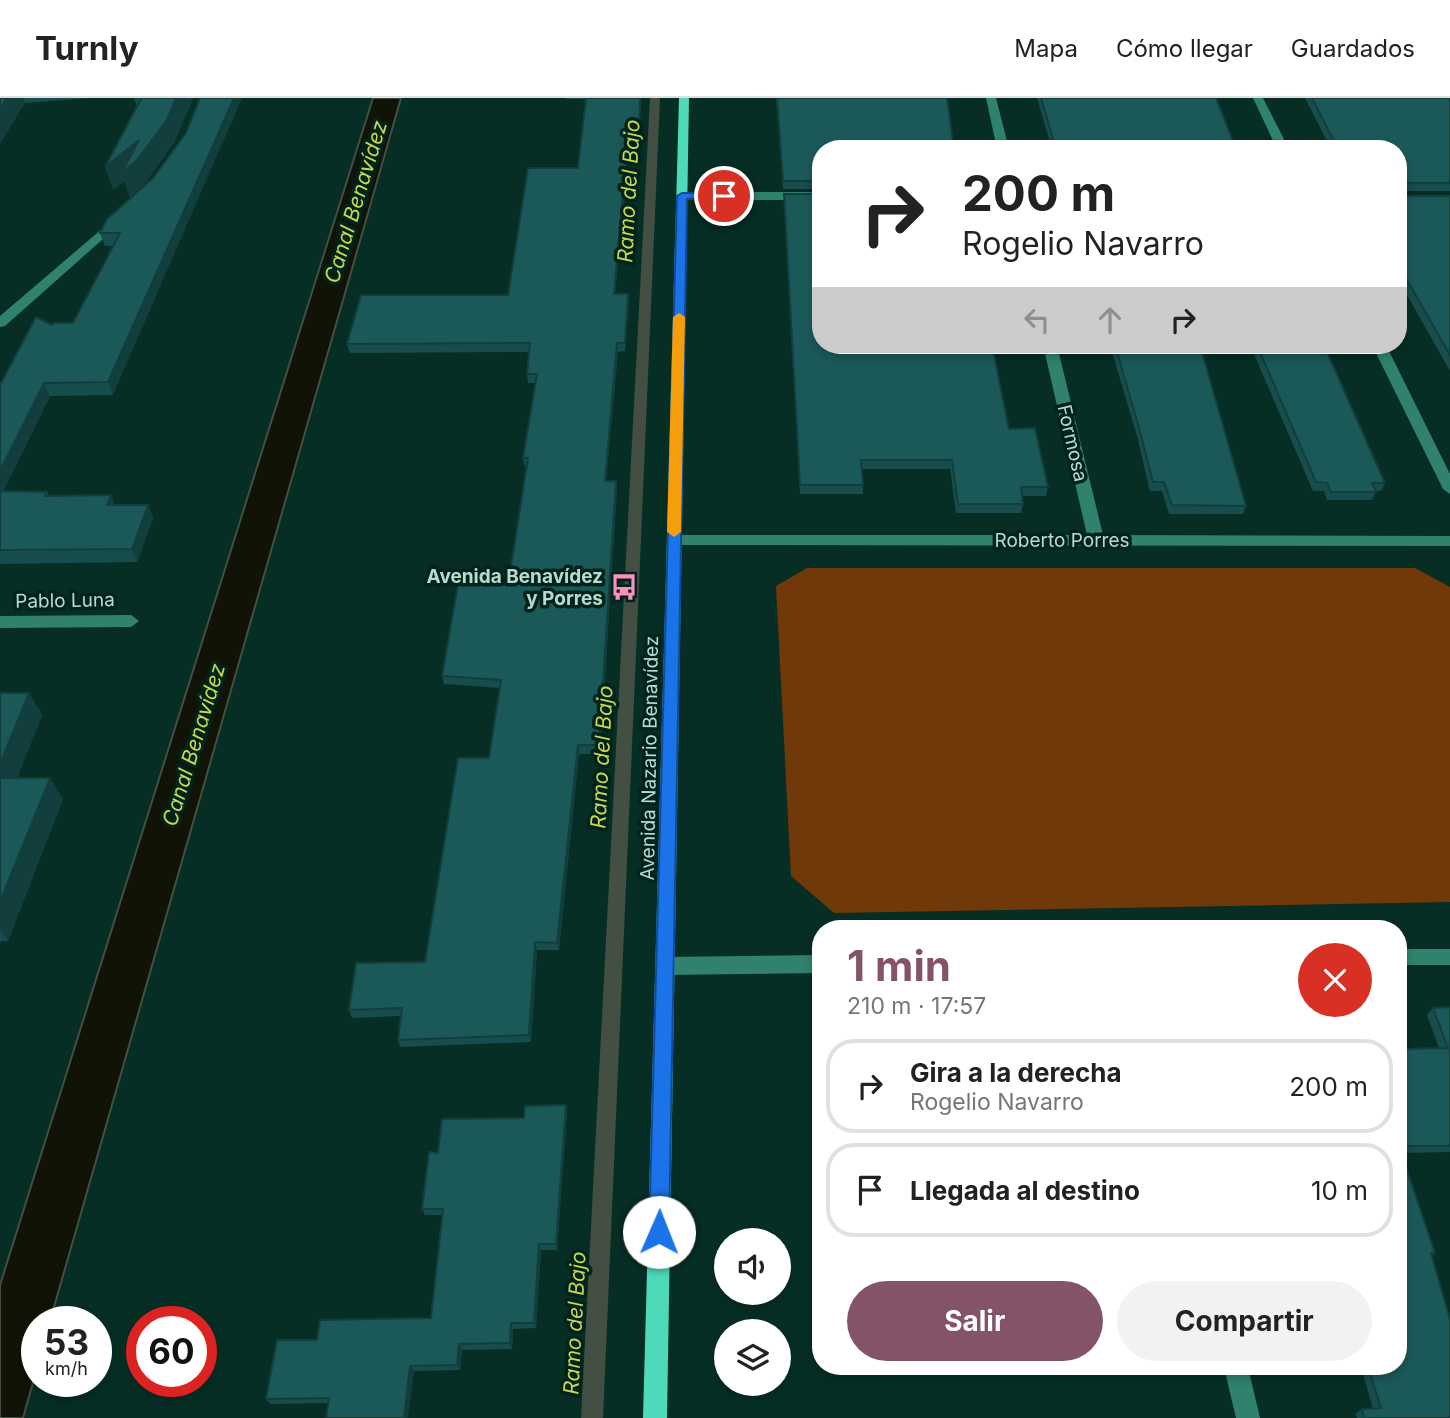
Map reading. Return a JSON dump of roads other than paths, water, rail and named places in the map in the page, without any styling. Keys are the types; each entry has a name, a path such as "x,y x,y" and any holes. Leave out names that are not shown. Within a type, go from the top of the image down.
{"main road":[{"name":"Avenida Nazario Benavídez","path":"655,1418 684,98"}],"street":[{"path":"991,98 1001,140"},
{"path":"1258,98 1279,140"},
{"path":"682,196 812,196"},
{"path":"0,323 128,209"},
{"name":"Formosa","path":"1052,354 1096,540"},
{"path":"1383,354 1450,489"},
{"name":"Roberto Porres","path":"674,540 1450,541"},
{"name":"Pablo Luna","path":"0,622 131,621"},
{"path":"1407,957 1450,957"},
{"path":"665,966 812,964"},
{"path":"1238,1375 1248,1418"}],"water":[{"name":"Canal Benavídez","path":"373,98 401,98 54,1306 21,1306 21,1397 29,1397 23,1418 0,1418 0,1285"}],"waterway":[{"name":"Ramo del Bajo","path":"592,1418 655,98"}],"place":[{"name":"Avenida Benavídez y Porres","path":"624,587"}]}
